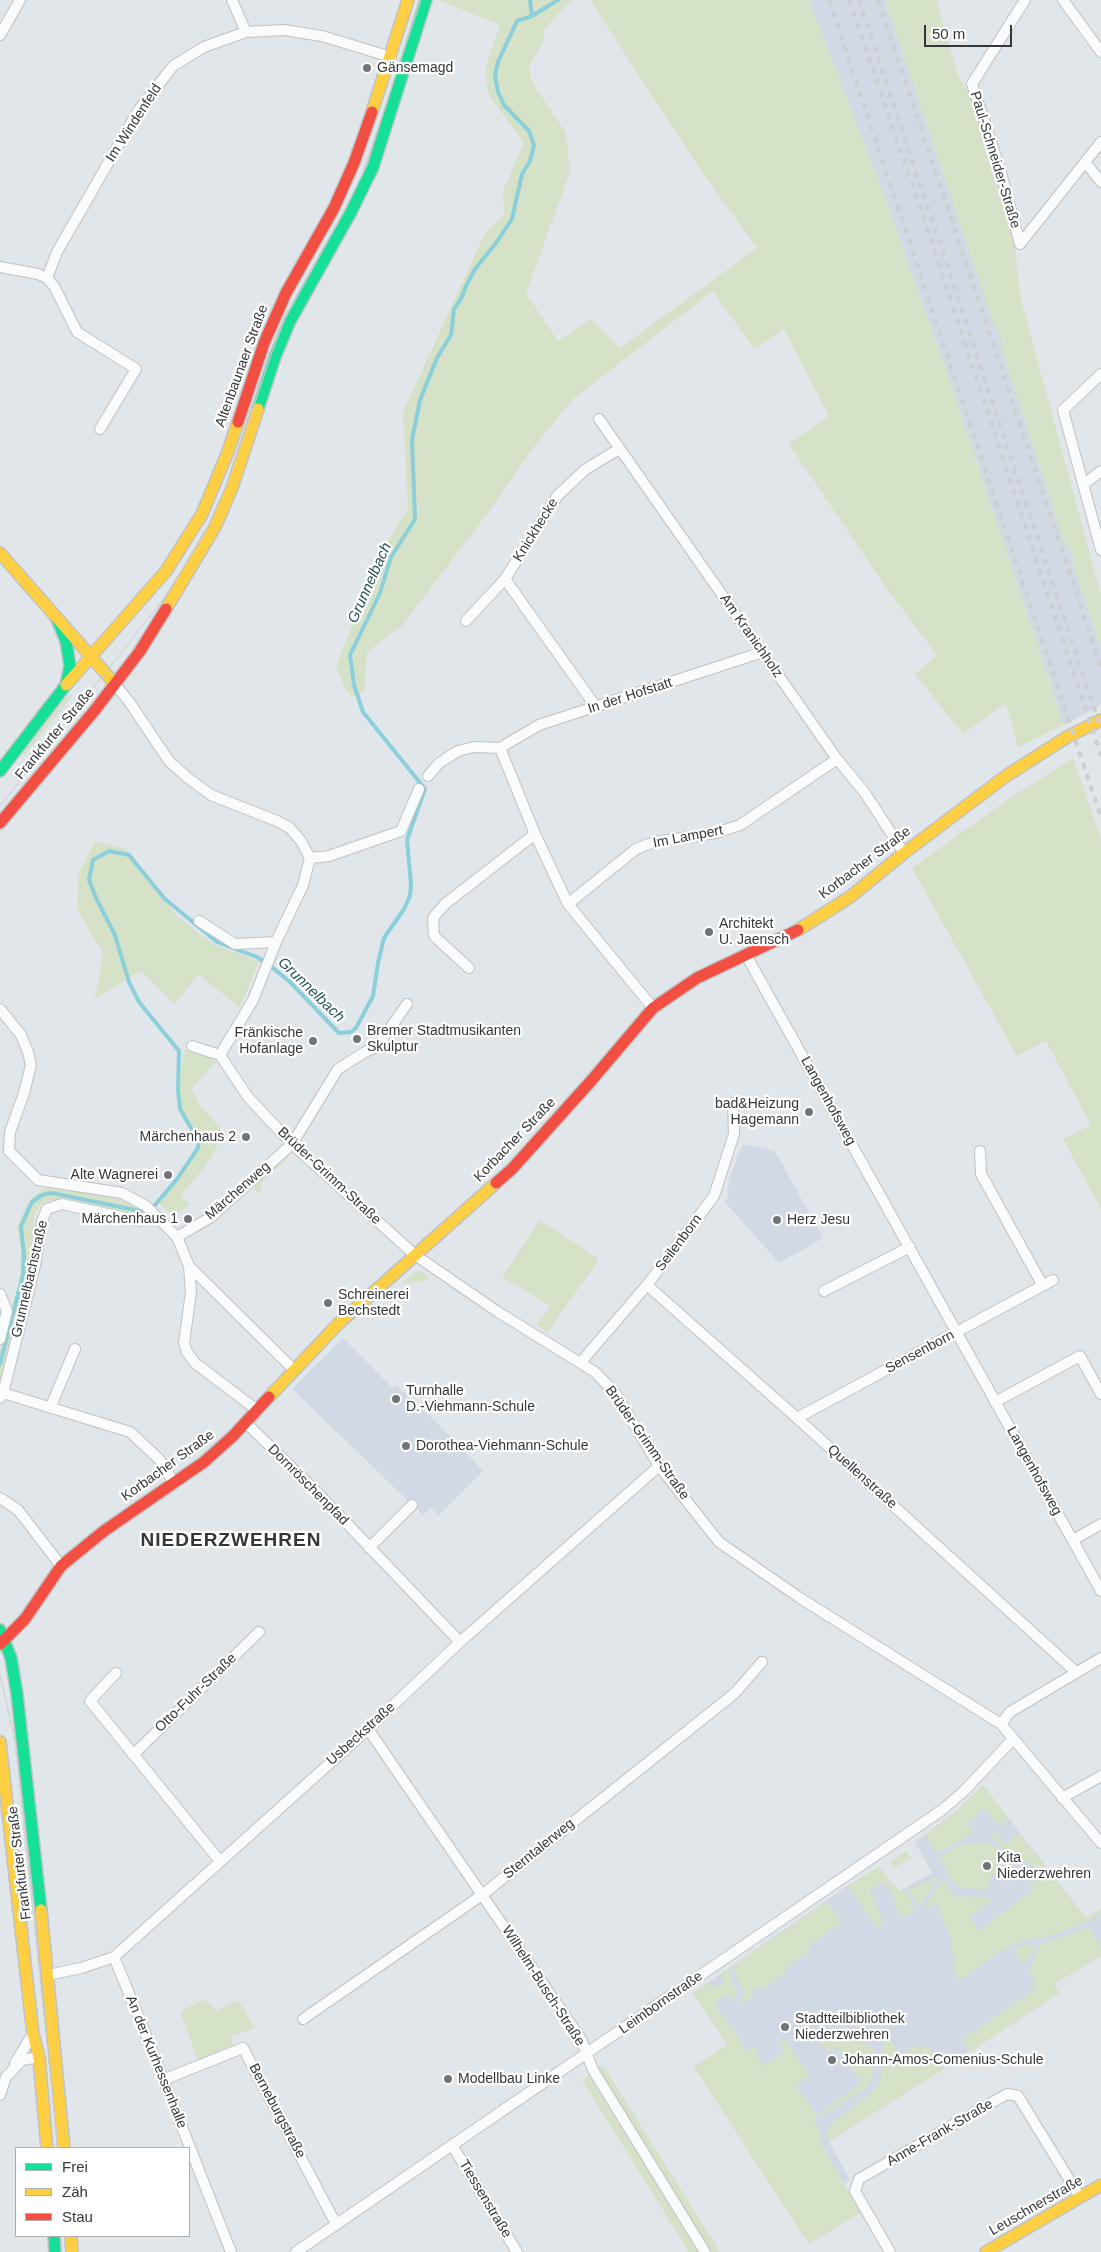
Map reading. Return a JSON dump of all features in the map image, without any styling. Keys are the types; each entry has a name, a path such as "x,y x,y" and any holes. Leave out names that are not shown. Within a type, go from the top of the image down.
{"main road":[{"name":"Altenbaunaer Straße","path":"66,685 166,571 202,514 224,462 264,343 286,293 344,186 354,163 392,57 408,0"},
{"name":"Altenbaunaer Straße","path":"115,684 140,651 194,564 232,488 275,358 290,321 351,212 373,167 426,0"},
{"name":"Frankfurter Straße","path":"0,553 115,684 0,823"},
{"name":"Frankfurter Straße","path":"0,771 66,685 69,676 69,656 66,641 57,619"},
{"name":"Korbacher Straße","path":"1,1638 25,1619 61,1566 104,1531 204,1462 246,1422 338,1324 512,1169 592,1081 653,1008 697,978 798,930 850,897 904,853 1006,776 1067,737 1101,720"},
{"name":"Frankfurter Straße","path":"1,1638 11,1658 17,1694 48,1975 64,2147"},
{"name":"Frankfurter Straße","path":"0,1742 33,2034 38,2057 47,2147"},
{"path":"28,1981 48,1975"},
{"path":"38,2057 56,2055"},
{"name":"Leuschnerstraße","path":"986,2252 1101,2185"},
{"path":"54,2237 55,2252"},
{"path":"71,2237 72,2252"}],"street":[{"path":"0,35 20,0"},
{"path":"232,0 246,32"},
{"name":"Paul-Schneider-Straße","path":"1025,0 972,84 1000,170 1020,244 1086,162"},
{"path":"1063,0 1101,52"},
{"name":"Im Windenfeld","path":"47,278 56,252 136,115 173,66 204,47 246,32 284,30 322,36 392,57"},
{"path":"1101,142 1086,162 1101,182"},
{"path":"0,267 38,274 47,278 54,286 77,332 136,369 100,429"},
{"path":"1101,374 1063,410 1101,550"},
{"name":"Am Kranichholz","path":"599,419 837,758 865,794 904,853"},
{"name":"Knickhecke","path":"466,621 505,579 558,495 586,469 619,449"},
{"path":"1084,484 1101,471"},
{"path":"505,579 596,707"},
{"name":"In der Hofstatt","path":"500,748 539,725 763,652"},
{"path":"115,684 130,702 169,760 188,778 211,795 290,828 301,841 310,858 304,885 276,942 250,1006 220,1054 192,1046"},
{"path":"428,776 439,763 458,751 474,747 500,748 535,834 568,904 653,1008"},
{"name":"Im Lampert","path":"568,904 636,849 654,842 716,833 740,825 837,758"},
{"path":"310,858 328,856 402,831 419,789"},
{"path":"469,968 434,936 433,918 445,904 535,834"},
{"path":"199,921 236,944 276,942"},
{"name":"Langenhofsweg","path":"746,955 1101,1591"},
{"name":"Märchenweg","path":"177,1238 211,1217 292,1144 338,1069 365,1052 377,1047 407,1004"},
{"path":"0,1009 20,1035 28,1052 31,1065 24,1093 10,1132 9,1151 38,1180 122,1193 150,1210 177,1238 190,1266 289,1365"},
{"name":"Brüder-Grimm-Straße","path":"220,1054 248,1097 292,1144 414,1255 498,1312 595,1372 616,1394 659,1466 719,1542 800,1598 1001,1724 1101,1843"},
{"name":"Seilenborn","path":"581,1362 647,1285 714,1196 734,1134 733,1103"},
{"path":"980,1151 981,1174 1043,1286"},
{"name":"Grunnelbachstraße","path":"1,1394 35,1266 42,1221 47,1209 62,1204 140,1221 150,1210"},
{"path":"824,1291 910,1247"},
{"path":"190,1266 191,1292 184,1343 186,1352 195,1362 257,1410"},
{"name":"Sensenborn","path":"798,1418 1053,1280"},
{"name":"Quellenstraße","path":"647,1285 798,1418 1076,1672"},
{"path":"0,1294 7,1311 0,1339"},
{"path":"51,1406 75,1349"},
{"path":"995,1402 1080,1356 1101,1394"},
{"path":"1,1394 51,1406 130,1432 159,1459 174,1483"},
{"name":"Dornröschenpfad","path":"246,1422 313,1488 460,1642"},
{"name":"Usbeckstraße","path":"48,1975 81,1968 114,1957 219,1860 368,1729 460,1642 659,1466"},
{"path":"0,1498 18,1510 61,1566"},
{"path":"369,1548 412,1505"},
{"path":"1073,1540 1101,1524"},
{"name":"Otto-Fuhr-Straße","path":"133,1755 259,1632"},
{"path":"1001,1724 1010,1712 1101,1658"},
{"name":"Sterntalerweg","path":"303,2019 482,1895 735,1693 762,1662"},
{"path":"116,1673 90,1701 219,1860"},
{"name":"Wilhelm-Busch-Straße","path":"368,1729 581,2039 593,2070 705,2252"},
{"name":"Leimbornstraße","path":"296,2252 942,1810 964,1792 1013,1739"},
{"path":"1062,1798 1101,1776"},
{"name":"An der Kurhessenhalle","path":"114,1957 189,2147"},
{"path":"0,2095 8,2073 33,2034"},
{"name":"Berneburgstraße","path":"163,2080 243,2048 336,2224"},
{"path":"8,2073 22,2060 38,2057"},
{"name":"Anne-Frank-Straße","path":"890,2252 855,2191 859,2179 1007,2094 1018,2096 1080,2198"},
{"name":"Tiessenstraße","path":"452,2145 517,2252"},
{"name":"An der Kurhessenhalle","path":"190,2148 231,2252"}],"shaded area":[{"path":"809,0 885,0 995,327 997,327 1004,346 1001,347 1066,546 1069,546 1074,560 1072,562 1101,648 1101,705 1064,725 950,382 884,195"},
{"name":"Herz Jesu","path":"743,1144 775,1151 823,1238 779,1263 725,1202 729,1196 727,1191 730,1183 728,1181"},
{"name":"Dorothea-Viehmann-Schule","path":"343,1338 392,1388 396,1385 436,1422 483,1471 439,1515 431,1508 423,1515 292,1389"},
{"name":"Johann-Amos-Comenius-Schule","path":"983,1785 1086,1918 1101,1909 1101,1956 1054,1984 1059,1993 829,2142 850,2180 844,2184 861,2212 809,2244 694,2067 727,2045 693,1993 847,1886 879,1867 899,1891 932,1873 915,1842 957,1810"}],"green space":[{"path":"439,0 572,0 544,29 543,42 529,66 532,82 566,133 570,172 526,293 558,341 591,319 620,348 757,248 702,172 590,0 809,0 884,195 950,382 1064,725 1018,747 1006,703 963,734 915,674 937,655 882,582 789,444 829,416 784,329 754,349 713,291 573,399 533,448 489,511 402,626 367,652 364,692 352,697 345,689 336,666 382,551 408,508 403,412 485,233 504,215 503,191 524,143 488,94 486,67 500,25"},
{"path":"885,0 936,0 958,75 975,105 1015,246 1023,307 1101,595 1101,648 1072,561 1074,560 1070,546 1066,547 1001,347 1003,346 997,328 995,328"},
{"path":"69,694 72,696 25,755 23,753"},
{"path":"1073,758 1101,839 1101,1209 1063,1139 1091,1125 1046,1041 1017,1056 912,868 1010,798"},
{"path":"95,842 127,849 129,855 145,872 175,914 213,944 259,961 240,1008 198,974 175,1004 141,971 95,999 103,953 77,910 79,872"},
{"path":"193,1049 216,1062 191,1089 200,1105 219,1127 222,1134 219,1143 203,1169 181,1195 190,1204 173,1217 158,1202 177,1179 198,1148 198,1140 180,1109 178,1090 184,1050"},
{"path":"288,1154 286,1160 263,1180 259,1194 252,1186"},
{"path":"44,1188 105,1195 131,1204 144,1211 145,1216 139,1218 49,1200 40,1205 34,1217 33,1264 0,1397 0,1350 20,1278 21,1252 17,1226 30,1199"},
{"path":"540,1220 599,1259 548,1332 536,1325 551,1306 502,1277"},
{"path":"418,1270 428,1276 429,1280 400,1284"},
{"path":"983,1785 1008,1818 999,1826 985,1808 967,1823 974,1831 937,1854 925,1835 957,1810"},
{"path":"995,1832 1005,1844 1019,1833 1086,1918 1101,1909 1101,1913 1086,1922 1050,1936 1027,1940 1005,1948 958,1981 952,1963 956,1961 950,1944 953,1943 937,1904 924,1908 943,1880 956,1897 995,1898 969,1918 979,1931 1034,1890 1030,1885 1040,1877 1027,1860 1022,1864 990,1836"},
{"path":"988,1842 1010,1857 1011,1862 989,1878 990,1888 960,1888 948,1874 940,1858 959,1845"},
{"path":"906,1851 911,1859 895,1867 889,1863"},
{"path":"879,1867 899,1891 906,1891 912,1900 915,1912 900,1917 887,1882 870,1888 884,1926 878,1928 847,1886"},
{"path":"937,1878 920,1907 909,1889"},
{"path":"827,1901 842,1923 809,1945 809,1952 784,1969 786,1973 762,1990 759,1986 751,1991 753,1996 741,2004 739,2002 744,1994 744,1990 738,1982 734,1965"},
{"path":"1089,1927 1101,1948 1101,1956 1054,1984 1059,1993 970,2052 962,2040 1035,1990 1032,1984 1035,1981 1029,1970 1040,1945"},
{"path":"1022,1946 1035,1946 1024,1965 1014,1951"},
{"path":"730,1968 737,1995 733,2002 727,1994 714,2004 737,2034 745,2051 758,2046 759,2049 754,2051 764,2066 784,2052 780,2041 785,2040 809,2075 796,2085 817,2115 862,2083 837,2047 827,2052 818,2039 844,2033 875,2050 872,2078 866,2088 813,2120 818,2127 822,2146 861,2212 809,2244 694,2067 727,2045 693,1993 709,1982 714,1989 725,1982 720,1974"},
{"path":"204,1999 216,2011 238,2000 255,2028 230,2037 234,2047 199,2062 180,2012"},
{"path":"891,2040 900,2055 916,2045 920,2050 927,2045 944,2069 828,2142 827,2131 833,2122 871,2094 880,2082 884,2044"},
{"path":"603,2065 720,2252 712,2252 597,2069"},
{"path":"589,2076 699,2252 689,2252 582,2080"}],"waterway":[{"path":"530,0 532,16"},
{"name":"Grunnelbach","path":"0,1364 23,1275 24,1255 21,1226 32,1202 42,1195 52,1193 140,1211 155,1205 177,1179 198,1148 199,1142 180,1109 178,1090 179,1051 139,1002 129,982 115,935 89,880 93,860 109,851 129,855 165,899 217,942 257,957 273,968 290,982 339,1033 351,1032 356,1028 373,996 384,938 404,909 410,896 411,884 407,840 425,789 363,712 354,685 350,655 380,593 391,557 415,519 412,440 420,400 437,358 451,335 454,309 461,299 475,269 512,219 522,174 530,161 534,145 529,131 504,105 498,92 495,76 498,62 517,21 532,16 558,0"}],"tram line":[{"path":"0,806 162,601 203,537 231,474 285,319 362,175 421,0"},
{"path":"0,1675 15,1741 58,2147"},
{"path":"61,2237 62,2252"}],"railway":[{"path":"829,0 1101,817"},
{"path":"849,0 921,210 1101,756"},
{"path":"859,0 1101,729"},
{"path":"878,0 1101,666"}],"traffic: fast":[{"path":"258,409 275,357 290,321 351,212 373,167 426,0"},
{"path":"0,771 66,685 70,666 66,641 57,619"},
{"path":"0,1630 11,1658 17,1694 41,1910"},
{"path":"54,2237 55,2252"}],"traffic: slow":[{"path":"372,112 408,0"},
{"path":"166,609 215,527 232,488 258,409"},
{"path":"66,685 166,571 202,514 238,422"},
{"path":"0,553 115,684"},
{"path":"798,930 850,897 904,853 1006,776 1067,737 1101,720"},
{"path":"269,1397 338,1324 496,1183"},
{"path":"0,1742 33,2034 39,2057 47,2147"},
{"path":"41,1910 64,2147"},
{"path":"986,2252 1101,2185"},
{"path":"71,2237 72,2252"}],"traffic: jam":[{"path":"238,422 264,343 286,293 334,208 354,163 372,112"},
{"path":"0,823 95,710 140,651 166,609"},
{"path":"496,1183 512,1169 591,1081 653,1008 697,978 798,930"},
{"path":"0,1644 25,1619 61,1566 104,1531 204,1462 233,1436 269,1397"}],"place":[{"name":"Gänsemagd","path":"367,68"},
{"name":"Architekt U. Jaensch","path":"709,932"},
{"name":"Bremer Stadtmusikanten Skulptur","path":"357,1039"},
{"name":"Fränkische Hofanlage","path":"313,1041"},
{"name":"bad&Heizung Hagemann","path":"809,1112"},
{"name":"Märchenhaus 2","path":"246,1137"},
{"name":"Alte Wagnerei","path":"168,1175"},
{"name":"Märchenhaus 1","path":"188,1219"},
{"name":"Herz Jesu","path":"777,1220"},
{"name":"Schreinerei Bechstedt","path":"328,1303"},
{"name":"Turnhalle D.-Viehmann-Schule","path":"396,1399"},
{"name":"Dorothea-Viehmann-Schule","path":"406,1446"},
{"name":"Kita Niederzwehren","path":"987,1866"},
{"name":"Stadtteilbibliothek Niederzwehren","path":"785,2027"},
{"name":"Johann-Amos-Comenius-Schule","path":"832,2060"},
{"name":"Modellbau Linke","path":"448,2079"}],"district":[{"name":"NIEDERZWEHREN","path":"231,1541"}]}
